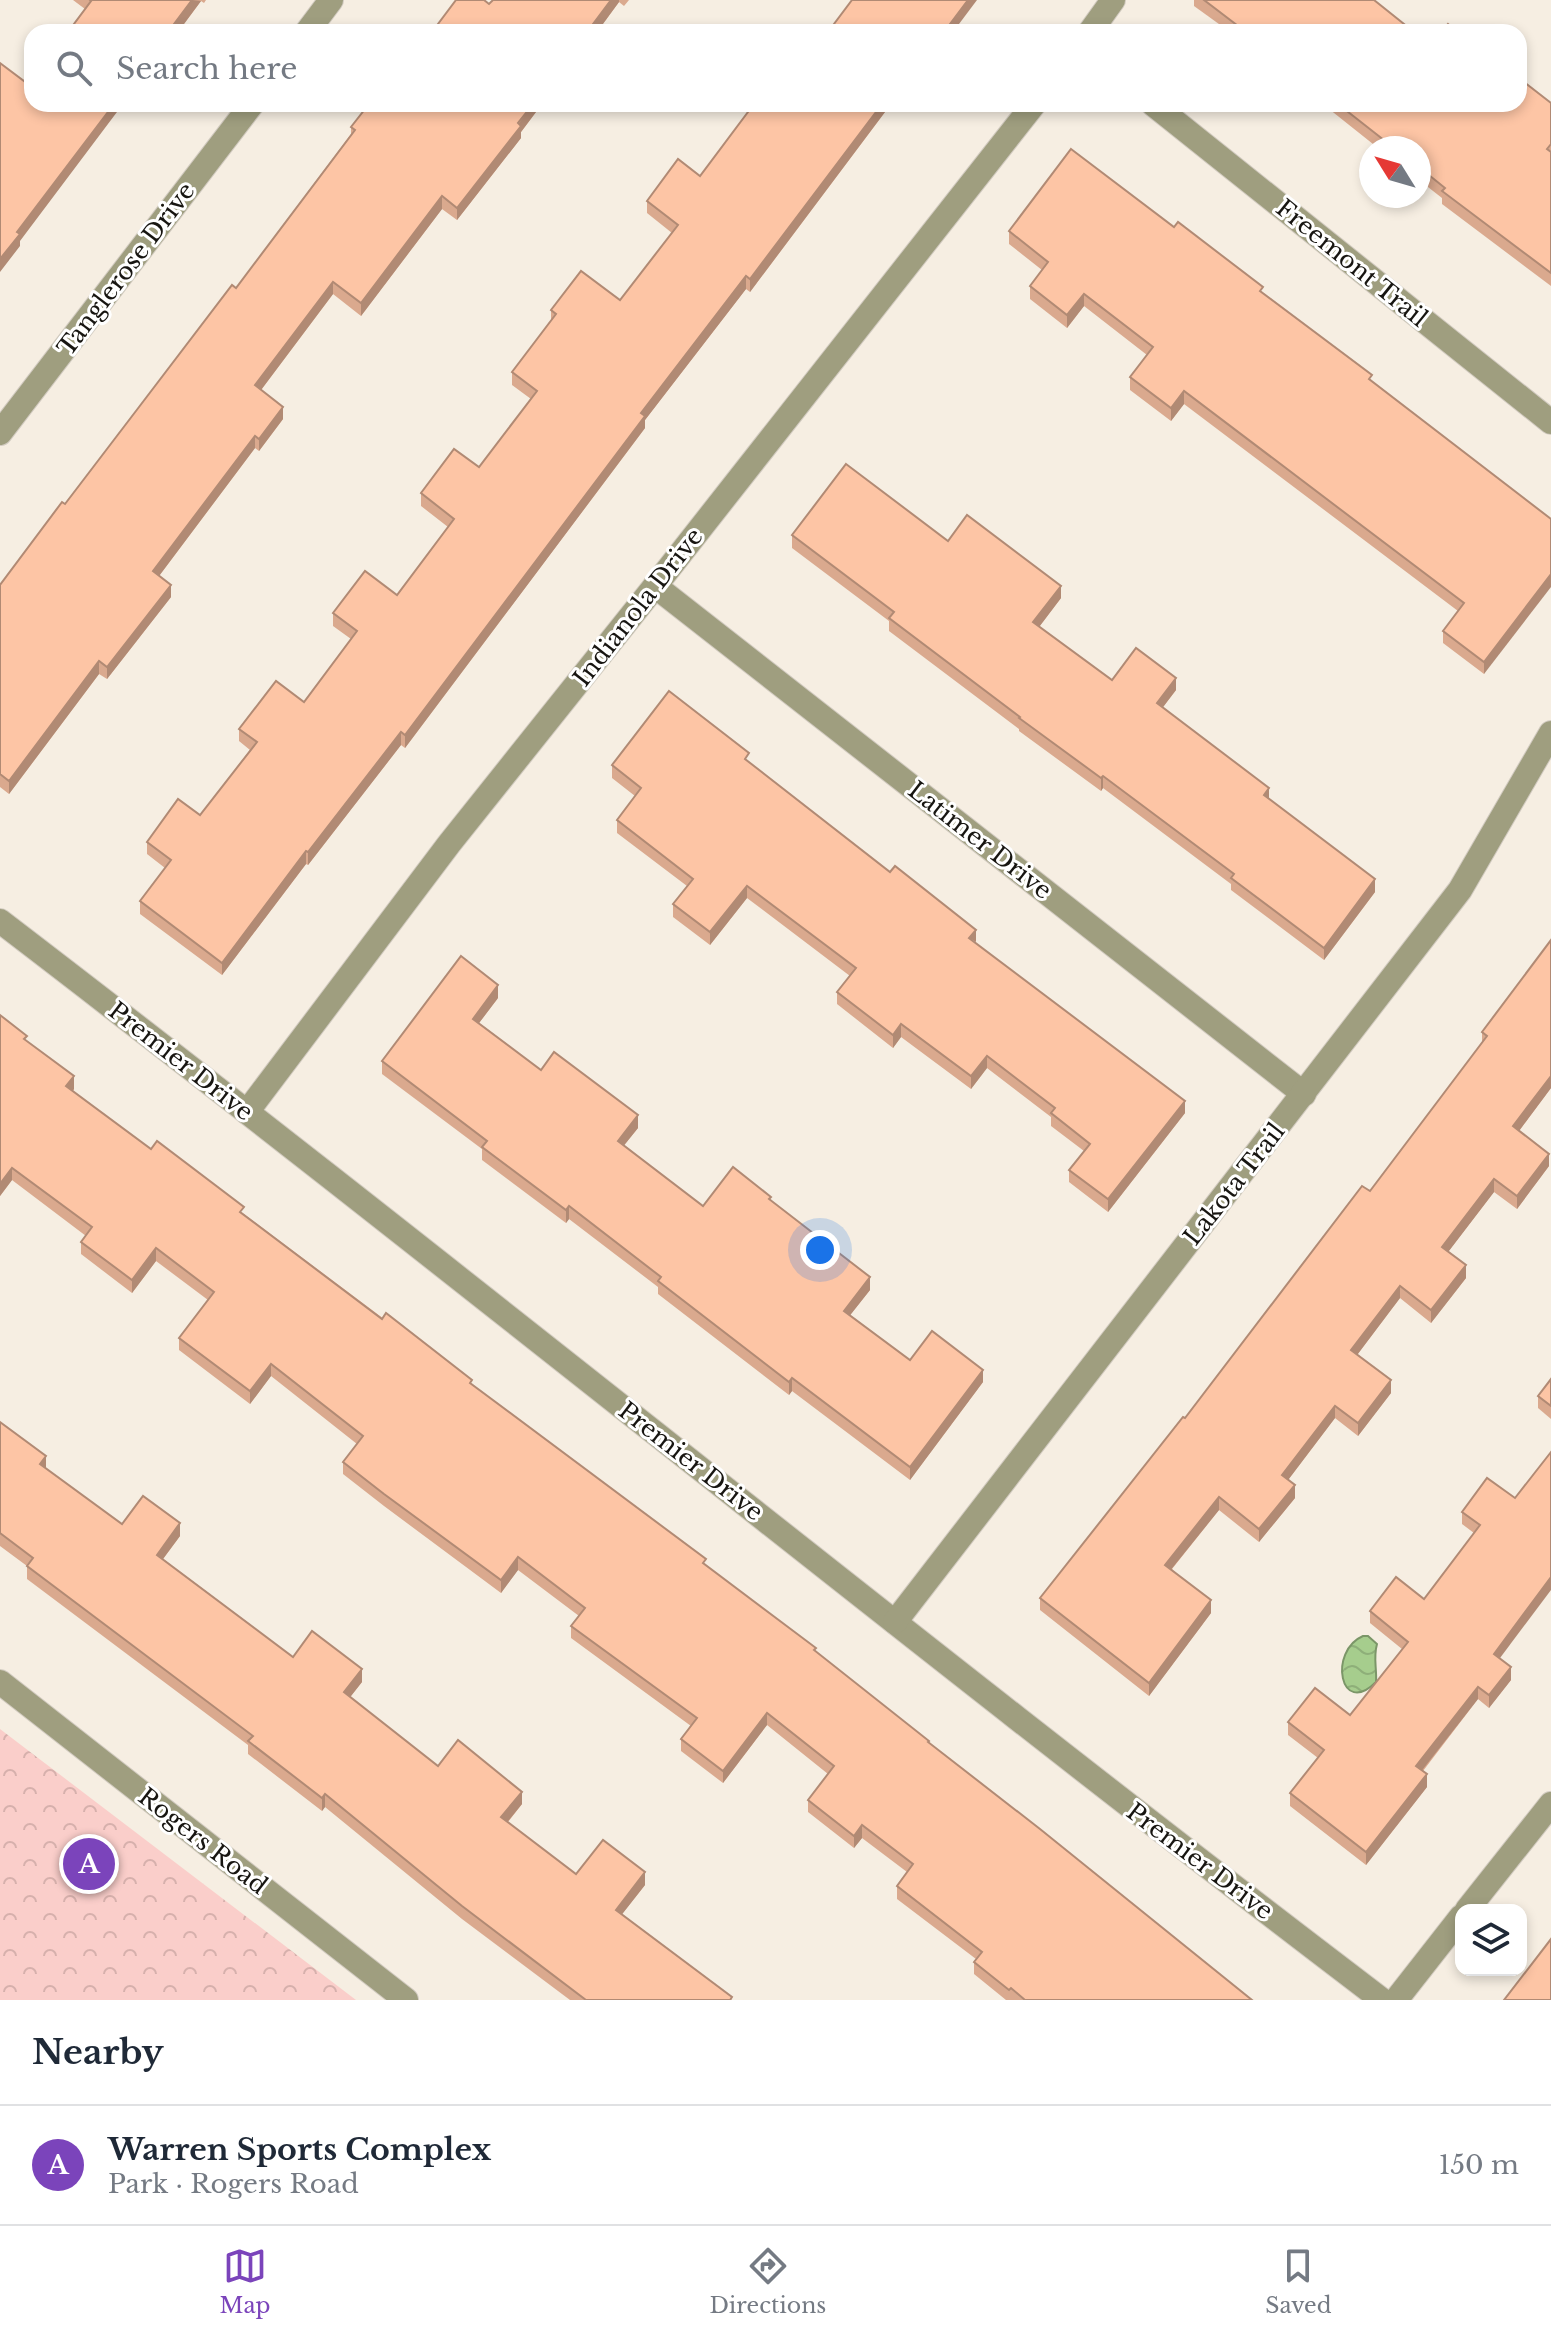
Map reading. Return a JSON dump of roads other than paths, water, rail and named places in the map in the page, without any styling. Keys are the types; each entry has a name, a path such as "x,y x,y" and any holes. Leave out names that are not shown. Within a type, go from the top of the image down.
{"street":[{"path":"313,24 331,0"},
{"path":"1096,24 1113,0"},
{"name":"Tanglerose Drive","path":"0,433 246,112"},
{"name":"Indianola Drive","path":"247,1112 449,844 1028,112"},
{"name":"Freemont Trail","path":"1163,112 1551,422"},
{"name":"Latimer Drive","path":"655,586 1304,1094"},
{"name":"Lakota Trail","path":"895,1622 1460,890 1551,733"},
{"name":"Premier Drive","path":"0,921 1128,1806 1382,2000"},
{"name":"Rogers Road","path":"0,1682 406,2000"},
{"path":"1472,1904 1551,1804"},
{"path":"1396,2000 1455,1925"}],"water":[{"path":"1368,1636 1377,1644 1376,1682 1364,1691 1354,1692 1347,1687 1342,1667 1352,1644"}],"place":[{"name":"Warren Sports Complex","path":"89,1864"}]}
